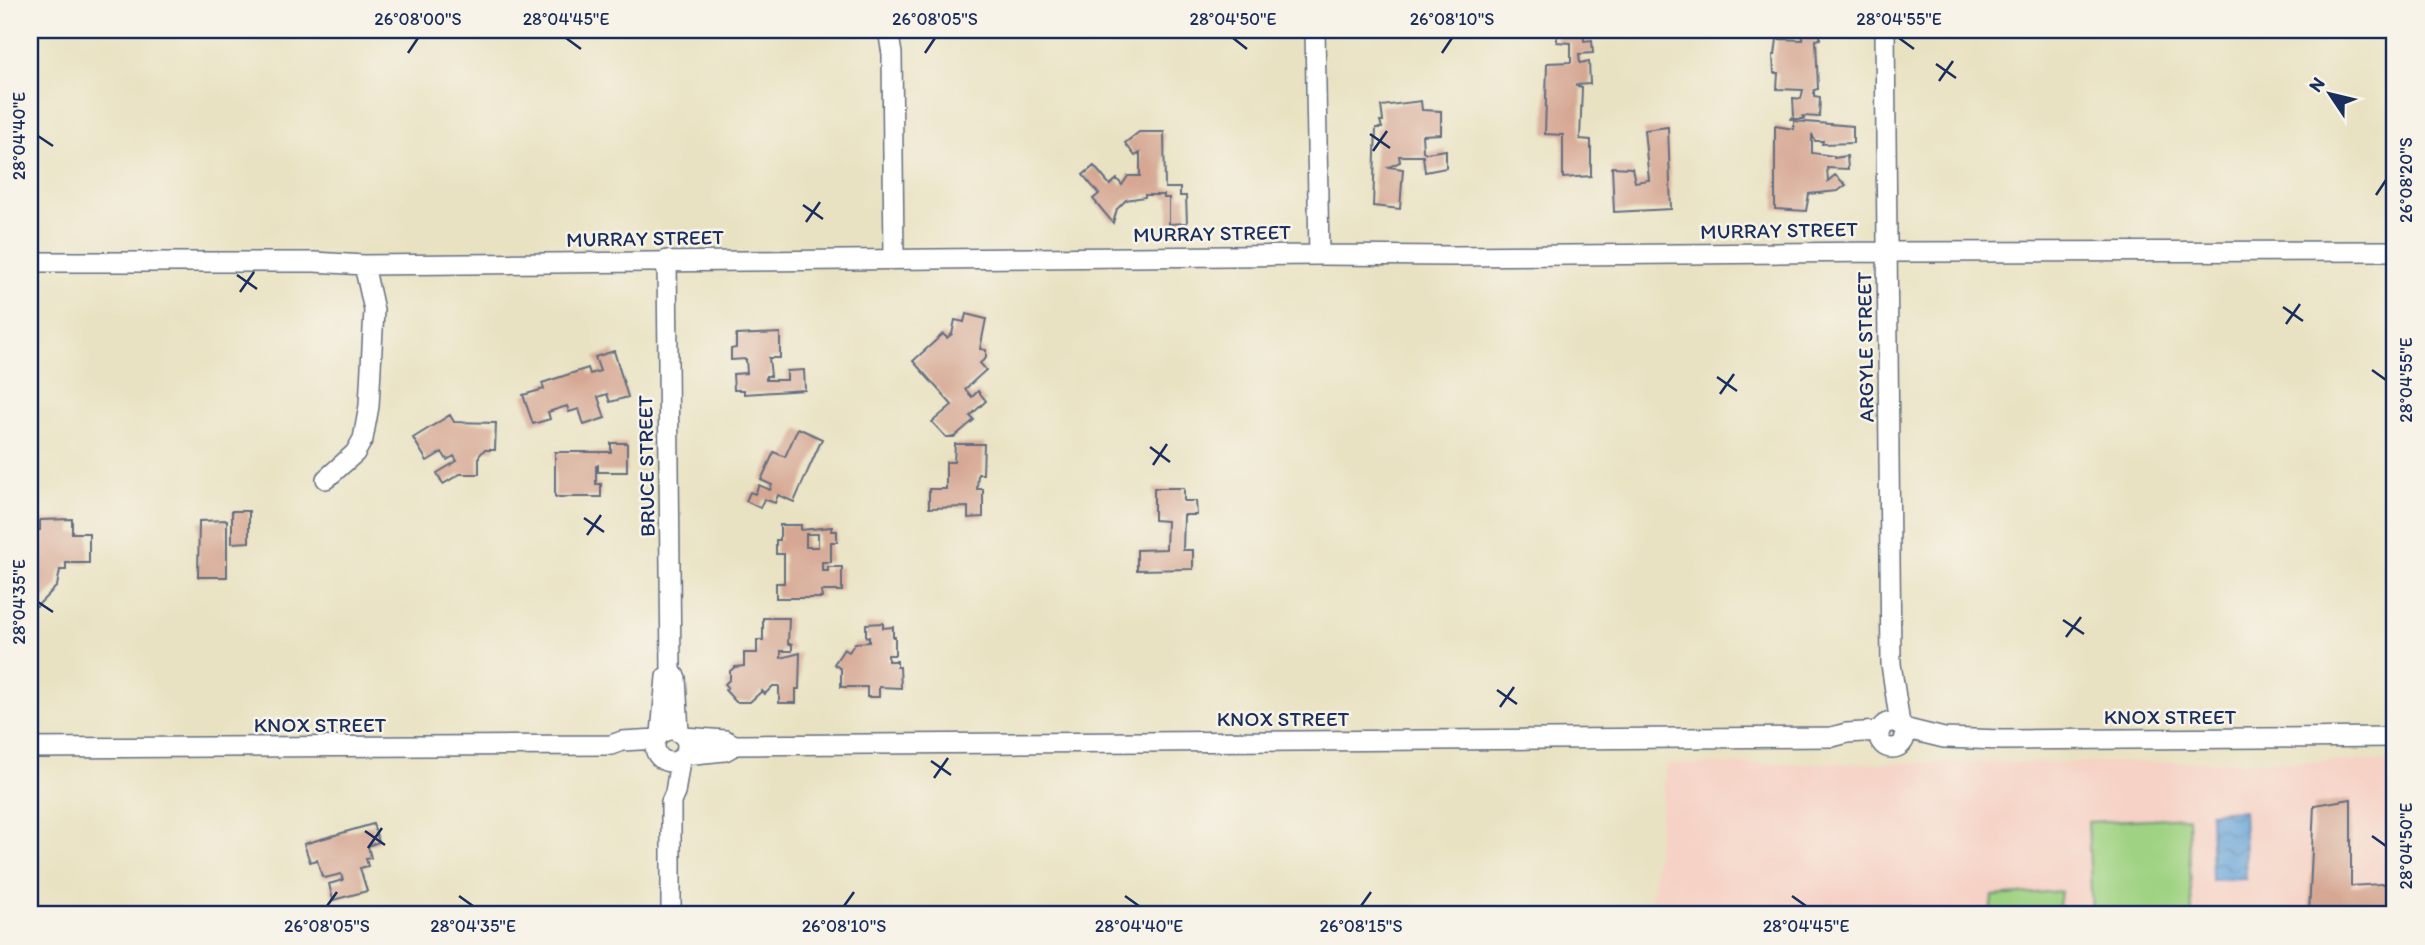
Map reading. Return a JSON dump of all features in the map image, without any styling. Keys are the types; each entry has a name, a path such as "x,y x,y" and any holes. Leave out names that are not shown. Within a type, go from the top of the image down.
{"street":[{"path":"888,30 892,54 894,259"},
{"path":"1315,30 1319,255"},
{"name":"ARGYLE STREET","path":"1885,30 1891,732"},
{"name":"MURRAY STREET","path":"30,262 314,262 364,265 1319,255 2395,251"},
{"name":"BRUCE STREET","path":"667,260 671,671 676,678 666,793 671,802 671,915"},
{"path":"326,479 355,453 363,439 369,405 374,310 364,265"},
{"name":"KNOX STREET","path":"30,748 611,745 622,741 671,746 724,740 734,745 1832,737 1847,733 1891,732 1944,738 2002,740 2395,737"}],"shaded area":[{"path":"2395,761 2395,915 1650,915 1666,764"}],"green space":[{"path":"2188,817 2192,915 2092,915 2088,822"},
{"path":"2061,891 2058,915 1990,915 1992,896"}],"water":[{"path":"2243,810 2246,879 2212,880 2210,812"}],"building":[{"path":"1557,30 1583,30 1584,41 1592,40 1593,53 1579,54 1580,63 1589,61 1590,84 1575,85 1582,88 1580,139 1591,140 1591,176 1563,178 1563,135 1545,134 1547,63 1571,62 1571,43 1557,42"},
{"path":"1802,30 1820,30 1820,39 1816,40 1818,89 1814,90 1814,96 1820,97 1819,117 1803,116 1804,119 1791,119 1794,116 1793,98 1801,99 1803,90 1777,89 1778,73 1774,73 1773,55 1777,39 1803,40"},
{"path":"1421,101 1422,110 1441,111 1441,134 1422,135 1423,151 1426,153 1446,150 1446,168 1425,172 1423,156 1399,156 1400,162 1389,167 1403,169 1400,209 1373,206 1376,128 1382,128 1381,106"},
{"path":"1794,121 1853,126 1853,143 1822,144 1823,141 1815,141 1812,134 1812,153 1834,158 1847,156 1848,169 1827,168 1828,181 1835,175 1846,185 1838,191 1809,194 1806,211 1775,209 1775,126 1794,129"},
{"path":"1668,127 1671,209 1614,212 1612,167 1632,168 1635,182 1649,180 1644,130"},
{"path":"1139,132 1164,132 1165,188 1180,188 1180,196 1186,196 1187,223 1169,224 1169,198 1164,198 1164,195 1145,195 1126,200 1117,209 1113,223 1093,199 1099,194 1083,175 1094,166 1110,185 1117,179 1122,185 1128,176 1140,176 1140,153 1135,156 1125,143"},
{"path":"966,314 986,319 980,349 986,350 986,358 980,363 986,370 965,389 972,397 978,391 986,401 970,416 974,420 954,437 946,437 932,422 952,405 913,361 943,334 947,338 952,334 955,320 964,322"},
{"path":"780,333 780,358 769,358 771,376 766,376 766,380 787,380 787,371 804,370 805,390 744,394 744,390 734,390 733,374 747,373 746,359 731,360 731,349 736,348 736,335"},
{"path":"614,351 628,397 610,402 607,394 598,397 605,418 584,425 579,409 569,412 567,406 548,412 550,419 533,424 523,395 544,389 542,383 588,368 590,374 600,371 595,357"},
{"path":"450,415 454,422 496,423 495,450 484,450 479,456 479,474 460,474 443,484 437,473 457,461 454,456 447,460 442,452 427,461 413,438"},
{"path":"798,428 822,439 794,502 778,495 775,503 764,499 760,508 746,501 750,492 755,494 759,485 770,490 772,485 761,480 774,452 785,457"},
{"path":"611,443 627,443 627,472 598,472 598,465 596,484 601,484 601,497 555,497 555,452 611,452"},
{"path":"955,444 984,444 983,474 978,474 977,489 983,489 983,517 968,518 968,507 929,508 929,489 946,489 946,462 954,462"},
{"path":"1154,488 1184,488 1184,501 1196,501 1197,515 1184,515 1183,550 1193,550 1193,569 1137,570 1137,550 1166,549 1167,521 1154,520"},
{"path":"232,511 249,511 249,542 232,543"},
{"path":"72,519 72,533 89,533 89,563 66,563 66,570 60,570 57,586 37,606 30,606 30,581 36,575 34,530 40,530 40,520"},
{"path":"227,520 227,577 198,577 199,521"},
{"path":"780,525 801,525 801,530 832,527 831,531 837,531 837,542 831,542 831,562 822,562 822,571 828,571 828,567 842,567 842,591 821,591 822,598 776,598 776,583 784,583 784,554 776,554 776,540 780,540","holes":["806,534 818,534 818,547 806,547"]},
{"path":"763,618 789,618 788,644 792,644 792,651 781,651 781,658 800,653 796,703 779,703 779,686 773,686 765,694 762,691 750,702 736,702 725,690 728,687 725,684 730,679 730,671 744,666 744,653 757,653 757,640 763,640"},
{"path":"883,623 883,628 893,627 895,655 888,655 888,661 897,661 897,667 900,667 901,688 879,687 879,697 867,697 867,687 841,687 841,669 834,664 844,649 849,652 855,643 869,642 869,637 866,637 866,624"},
{"path":"2351,799 2351,886 2395,883 2395,915 2309,915 2314,805"},
{"path":"373,824 379,842 368,846 371,858 366,859 368,866 360,868 367,891 333,900 329,884 343,880 341,874 325,878 322,876 317,860 310,862 304,844"}]}
